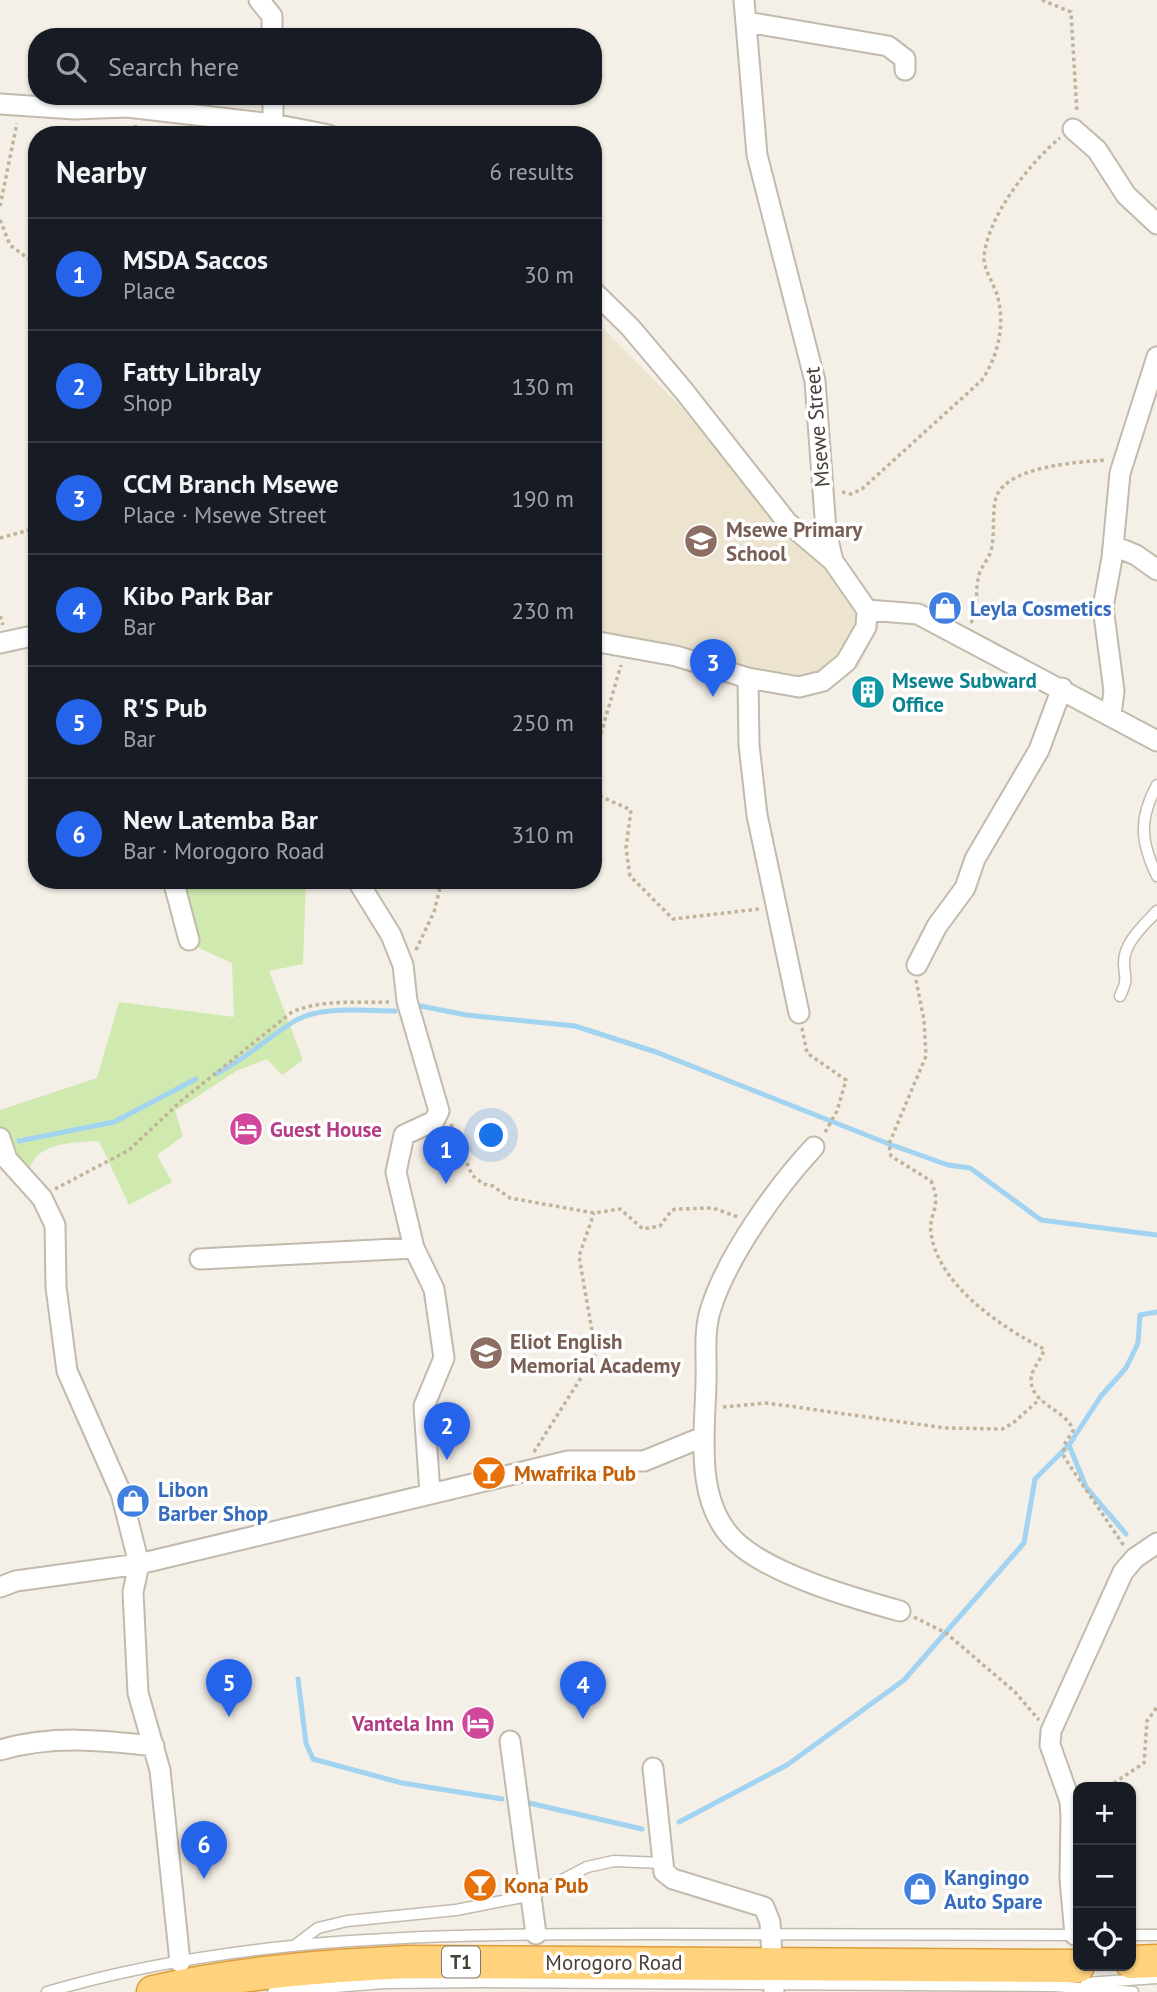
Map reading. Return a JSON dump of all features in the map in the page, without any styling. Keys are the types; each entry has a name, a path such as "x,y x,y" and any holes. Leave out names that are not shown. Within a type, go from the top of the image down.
{"highway":[{"name":"Morogoro Road","path":"153,1992 242,1976 322,1966 396,1963 772,1968 1073,1945"}],"street":[{"path":"259,0 272,16 272,28"},
{"name":"Msewe Street","path":"744,0 757,155 811,359 826,531 833,561 867,610"},
{"path":"747,22 888,46 905,60 905,70"},
{"path":"0,104 28,105"},
{"path":"32,105 75,109 127,107 283,126"},
{"path":"273,105 273,124"},
{"path":"1073,130 1097,150 1126,195 1157,224"},
{"path":"602,300 630,327 684,391 787,522 833,561"},
{"path":"1111,714 1114,691 1103,607 1114,546 1124,459 1157,357"},
{"path":"1114,546 1136,555 1157,570"},
{"path":"602,642 626,646 748,678 799,687 823,681 846,662 866,627 867,610 918,614 960,634 1013,666 1111,714 1157,741"},
{"path":"0,643 28,637"},
{"path":"748,678 749,745 757,815 799,1013"},
{"path":"917,965 937,926 965,888 975,859 1019,789 1046,737 1062,688"},
{"path":"175,889 189,940"},
{"path":"363,889 391,935 403,965 407,1001 439,1115 404,1135 397,1156 396,1172 414,1248 434,1289 444,1358 424,1406 430,1494"},
{"path":"0,1138 7,1159 42,1198 57,1234 56,1287 67,1371 121,1493 139,1563 133,1592 138,1693 154,1745 180,1962"},
{"path":"814,1147 788,1175 756,1222 711,1308 703,1409 703,1437 710,1496 722,1526 734,1541 762,1563 900,1611"},
{"path":"200,1259 414,1248"},
{"path":"0,1587 56,1574 139,1563 517,1476 568,1461 644,1461 703,1437"},
{"path":"1073,1908 1070,1880 1072,1816 1070,1801 1050,1745 1051,1731 1123,1572 1135,1558 1157,1544"},
{"path":"0,1750 25,1742 69,1739 154,1745"},
{"path":"510,1741 522,1837 533,1895 536,1934"},
{"path":"653,1768 664,1872 673,1880 764,1907 769,1915 772,1968"}],"lane":[{"path":"1157,785 1143,816 1148,855 1157,876"},
{"path":"1120,996 1128,979 1124,962 1129,946 1139,929 1157,911"},
{"path":"294,1946 318,1928 347,1921 456,1910 533,1895 587,1867 614,1861 662,1863"},
{"path":"47,1992 93,1979 180,1962 294,1946 402,1936 536,1934 772,1968"},
{"path":"1139,1964 1157,1935"},
{"name":"Morogoro Road","path":"1054,1986 1139,1964"},
{"name":"Morogoro Road","path":"273,1992 384,1983 772,1968 1054,1986 1139,1964"}],"path":[{"path":"822,489 851,494 862,489 982,380 990,368 1000,339 999,300 984,260 1000,212 1032,163 1073,130 1077,108 1071,12 1042,0"},
{"path":"0,206 21,104"},
{"path":"0,220 10,245 28,258"},
{"path":"960,634 969,627 978,606 978,578 992,548 995,502 1002,489 1015,479 1042,468 1124,459"},
{"path":"0,538 28,530"},
{"path":"602,730 626,646"},
{"path":"602,797 632,810 626,848 630,876 673,919 778,906"},
{"path":"403,965 422,943 440,889"},
{"path":"917,965 926,1056 889,1144 891,1156 931,1181 937,1207 930,1231 939,1260 954,1286 1030,1342 1045,1349 1031,1378 1041,1399 1072,1425 1073,1431 1064,1445 1064,1457 1135,1558"},
{"path":"42,1198 84,1171 129,1150 181,1101 292,1012 306,1006 333,1003 407,1001"},
{"path":"799,1013 807,1053 846,1080 837,1111 827,1131"},
{"path":"439,1115 450,1124 475,1179 510,1198 594,1213 620,1209 638,1226 652,1229 660,1226 672,1210 681,1209 713,1208 756,1222"},
{"path":"517,1476 596,1354 579,1255 594,1213"},
{"path":"703,1409 767,1403 945,1428 1002,1429 1041,1399"},
{"path":"900,1611 946,1633 1015,1692 1051,1731"},
{"path":"1116,1782 1144,1763 1147,1721 1157,1707"}],"shaded area":[{"name":"Msewe Primary School","path":"602,327 884,613 859,667 824,683 602,638"}],"green space":[{"path":"179,889 306,889 303,964 269,971 303,1060 282,1075 267,1059 238,1070 175,1111 183,1136 157,1155 172,1182 129,1205 99,1141 50,1148 36,1157 28,1172 0,1152 0,1110 97,1078 119,1002 234,1017 232,963 197,947"}],"waterway":[{"path":"421,1006 466,1015 575,1026 656,1052 889,1144 948,1165 970,1168 1041,1220 1157,1235"},
{"path":"216,1074 304,1017 343,1010 395,1011"},
{"path":"19,1141 114,1122 196,1079"},
{"path":"679,1822 787,1765 904,1680 1024,1543 1035,1479 1069,1445 1101,1396 1126,1368 1138,1343 1140,1315 1157,1312"},
{"path":"1069,1445 1086,1487 1126,1534"},
{"path":"298,1679 306,1743 313,1759 402,1783 502,1799"},
{"path":"529,1803 642,1829"}],"place":[{"name":"Msewe Primary School","path":"701,541"},
{"name":"Leyla Cosmetics","path":"945,608"},
{"name":"Msewe Subward Office","path":"868,692"},
{"name":"CCM Branch Msewe","path":"713,697"},
{"name":"Guest House","path":"246,1129"},
{"name":"MSDA Saccos","path":"446,1184"},
{"name":"Eliot English Memorial Academy","path":"486,1353"},
{"name":"Fatty Libraly","path":"447,1460"},
{"name":"Mwafrika Pub","path":"489,1473"},
{"name":"Libon Barber Shop","path":"133,1501"},
{"name":"R'S Pub","path":"229,1717"},
{"name":"Kibo Park Bar","path":"583,1719"},
{"name":"Vantela Inn","path":"478,1723"},
{"name":"New Latemba Bar","path":"204,1879"},
{"name":"Kona Pub","path":"480,1885"},
{"name":"Kangingo Auto Spare","path":"920,1889"}]}
